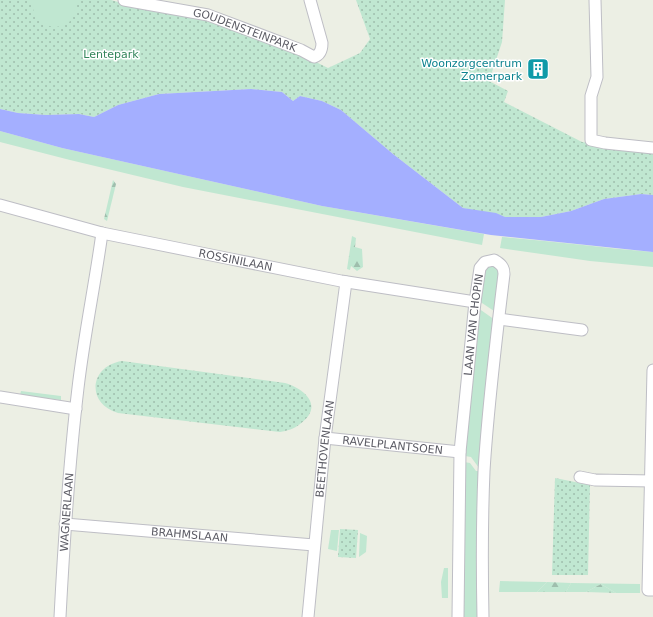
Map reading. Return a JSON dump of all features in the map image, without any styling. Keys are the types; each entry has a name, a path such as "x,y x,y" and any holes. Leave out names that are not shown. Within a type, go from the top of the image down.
{"street":[{"name":"GOUDENSTEINPARK","path":"124,0 208,15 301,50 314,57 321,51 322,43 310,0"},
{"path":"595,0 596,77 591,96 591,140 653,148"},
{"name":"ROSSINILAAN","path":"0,205 102,232 346,282 475,302"},
{"name":"WAGNERLAAN","path":"60,617 65,524 76,409 102,232"},
{"name":"LAAN VAN CHOPIN","path":"458,617 460,452 475,302 480,268 485,262 494,260 504,269 504,274 484,471 483,617"},
{"name":"BEETHOVENLAAN","path":"308,617 325,438 346,282"},
{"path":"499,319 582,330"},
{"path":"653,370 652,481 648,590 653,590"},
{"path":"0,397 76,409"},
{"name":"RAVELPLANTSOEN","path":"325,438 460,452"},
{"path":"580,477 594,480 652,481"},
{"name":"BRAHMSLAAN","path":"65,524 314,545"}],"green space":[{"path":"0,0 90,0 92,15 57,34"},
{"name":"Lentepark","path":"0,0 31,0 35,17 45,24 53,27 61,26 72,20 78,1 80,0 111,0 181,14 220,25 312,60 328,68 360,53 370,39 356,0 505,0 502,42 489,81 508,91 504,102 582,142 653,152 653,195 641,194 604,199 571,211 541,217 505,217 463,208 393,154 341,110 322,101 300,96 293,101 282,92 251,89 159,94 118,105 94,117 79,114 46,115 18,113 0,109"},
{"path":"0,131 62,148 322,206 484,234 482,245 183,187 0,142"},
{"path":"113,180 116,184 107,221 104,219"},
{"path":"352,236 356,238 355,247 362,249 363,267 357,271 351,266 350,270 347,269"},
{"path":"502,237 653,252 653,267 590,261 500,248"},
{"path":"492,265 496,267 499,272 494,311 479,301 485,270 487,267"},
{"path":"478,308 495,320 479,468 471,457 465,456"},
{"path":"122,361 285,383 293,386 305,394 309,399 311,411 307,418 298,426 290,430 280,432 118,413 100,402 96,386 98,377 103,370 111,364"},
{"path":"21,391 61,396 61,400 20,395"},
{"path":"464,462 470,463 476,471 482,471 480,617 461,617"},
{"path":"555,478 590,485 588,575 552,575"},
{"path":"340,529 358,530 356,558 338,557"},
{"path":"331,530 339,530 337,551 328,549"},
{"path":"360,533 367,536 366,552 359,557"},
{"path":"444,568 448,568 448,598 442,598 441,582"},
{"path":"500,581 547,582 537,592 499,592"},
{"path":"547,582 571,583 566,592 537,592"},
{"path":"571,583 640,584 640,593 616,593 601,584 586,592 566,592"},
{"path":"601,584 616,593 586,592"}],"water":[{"path":"251,89 282,92 293,101 300,96 322,101 341,110 393,154 463,208 496,213 505,217 541,217 571,211 604,199 641,194 653,195 653,252 491,235 322,206 62,148 0,131 0,109 18,113 46,115 79,114 94,117 118,105 159,94"}],"place":[{"name":"Woonzorgcentrum Zomerpark","path":"538,69"}]}
